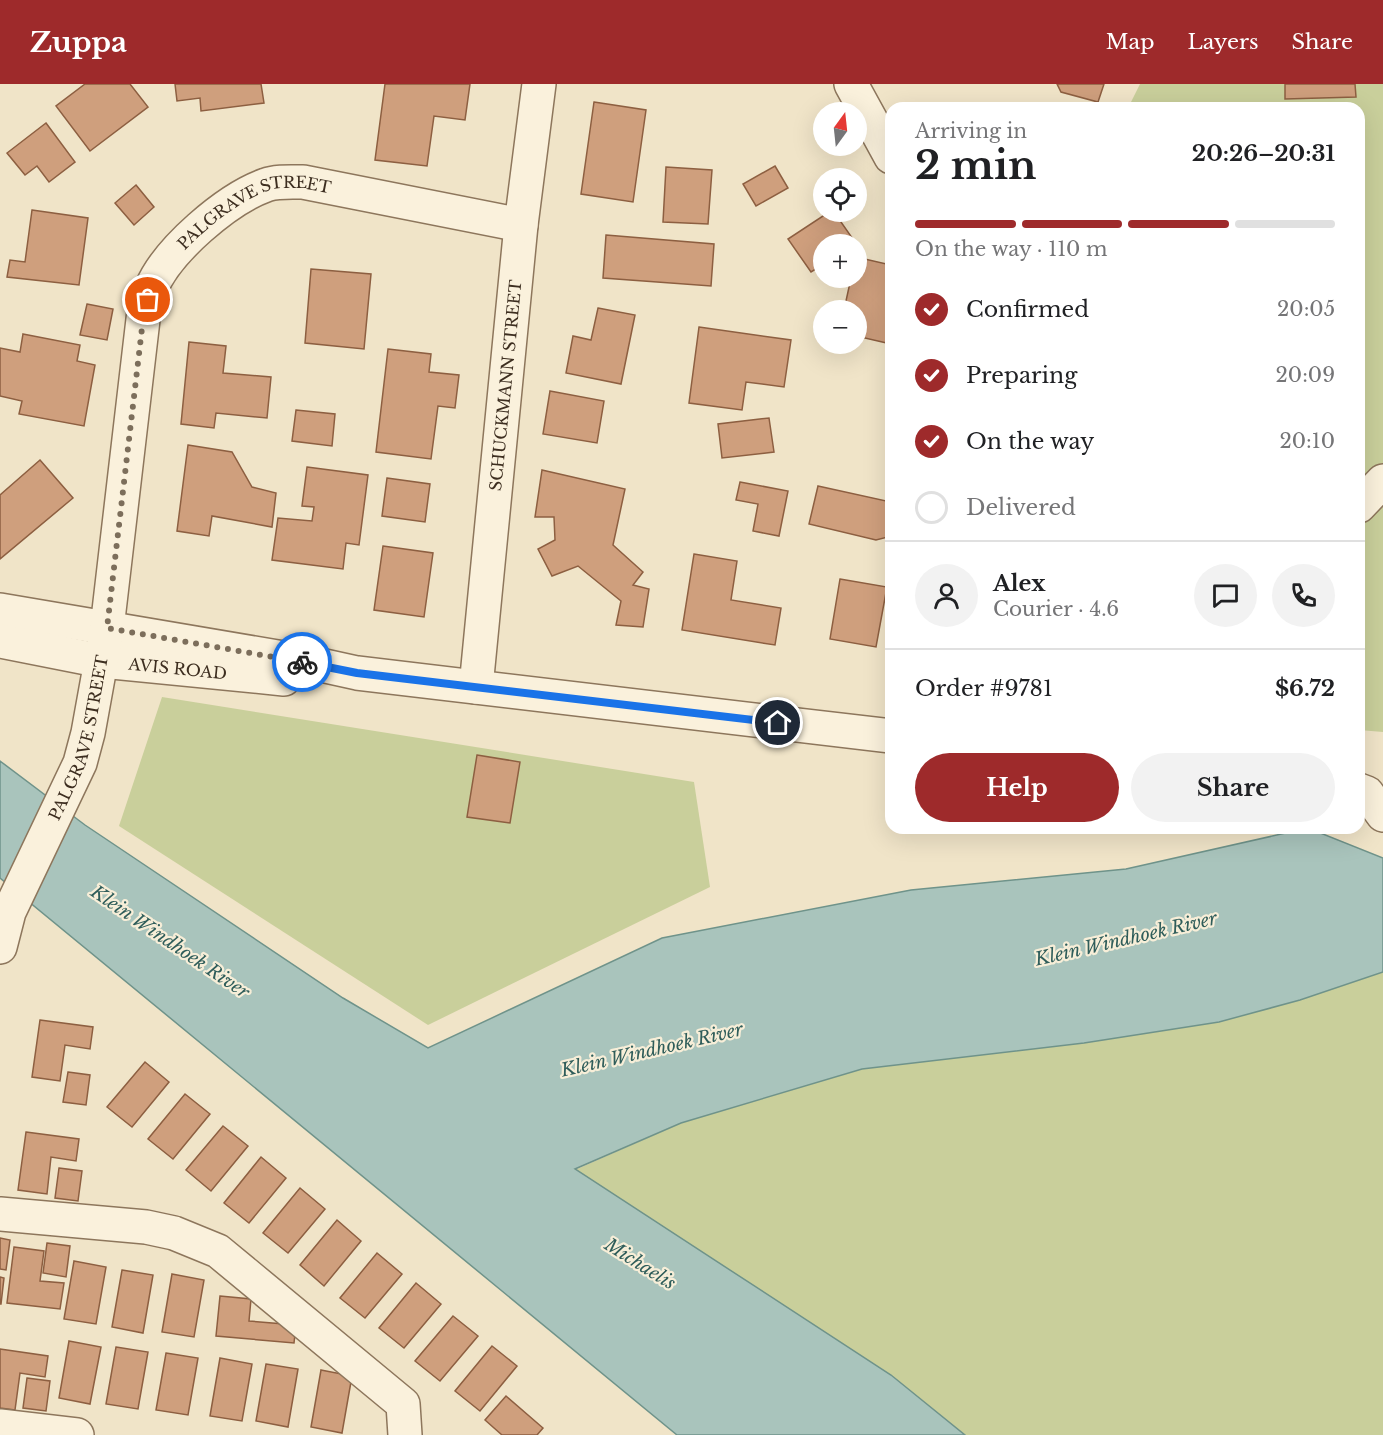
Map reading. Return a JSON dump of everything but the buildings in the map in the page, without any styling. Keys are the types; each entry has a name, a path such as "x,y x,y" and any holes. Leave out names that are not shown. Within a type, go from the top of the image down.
{"street":[{"name":"SCHUCKMANN STREET","path":"476,687 521,225 539,84"},
{"path":"851,84 885,146"},
{"name":"PALGRAVE STREET","path":"0,947 9,912 80,763 88,733 107,628 144,311 159,275 176,253 209,219 237,198 268,184 303,182 521,225"},
{"path":"1365,500 1383,481"},
{"name":"AVIS ROAD","path":"0,610 357,673 885,735"},
{"name":"AVIS ROAD","path":"0,641 102,661 303,681 357,673"},
{"path":"0,1214 146,1227 174,1233 218,1251 403,1404 405,1435"},
{"path":"0,1426 77,1435"}],"green space":[{"path":"1140,84 1383,84 1383,732 1365,730 1365,102 1131,102"},
{"path":"162,697 694,782 710,887 428,1025 119,826"},
{"path":"1383,972 1383,1435 965,1435 891,1375 575,1170 681,1123 862,1069 1084,1043 1219,1022 1300,1000"}],"water":[{"path":"0,761 85,825 343,998 428,1048 662,938 911,890 1126,869 1281,834 1323,834 1383,858 1383,972 1300,1000 1219,1022 1084,1043 862,1069 681,1123 575,1169 891,1375 965,1435 677,1435 0,878"}],"way so far":[{"path":"148,300 144,311 107,628 302,662"}],"route":[{"path":"302,662 357,673 778,723"}],"water label":[{"name":"Klein Windhoek River","path":"1126,939"},
{"name":"Klein Windhoek River","path":"170,942"},
{"name":"Klein Windhoek River","path":"652,1050"},
{"name":"Michaelis","path":"640,1264"}]}
